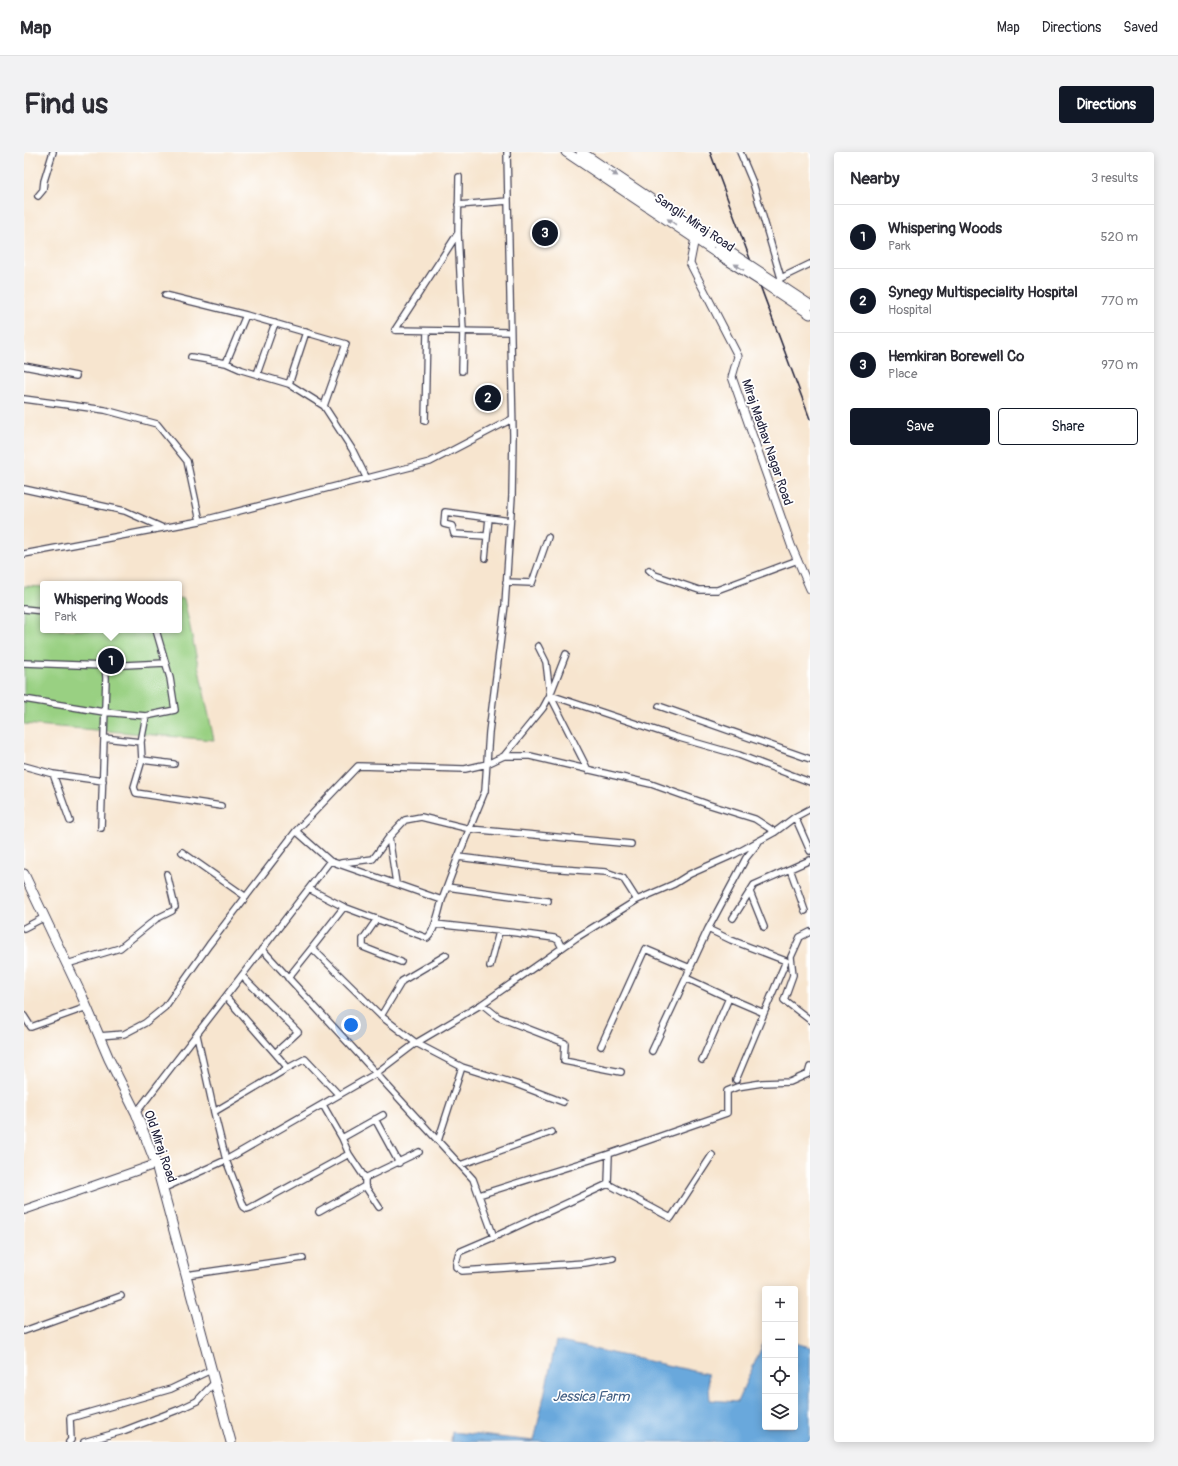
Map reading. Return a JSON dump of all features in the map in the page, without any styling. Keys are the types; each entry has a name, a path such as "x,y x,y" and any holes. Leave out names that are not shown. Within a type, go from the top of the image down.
{"main road":[{"name":"Sangli-Miraj Road","path":"566,152 695,238 715,245"},
{"name":"Sangli-Miraj Road","path":"581,152 763,278 777,283 810,305"},
{"name":"Sangli-Miraj Road","path":"777,283 810,314"},
{"name":"Old Miraj Road","path":"24,874 87,1007 109,1059 136,1113 156,1164 231,1442"},
{"path":"24,1210 156,1164"}],"street":[{"path":"38,196 43,190 44,181 53,152"},
{"path":"309,889 344,907 427,938 430,936 435,924 458,857 485,791 489,732 505,605 512,496 507,152"},
{"path":"740,152 754,183 777,283 810,264"},
{"path":"459,178 458,233 463,331 462,371"},
{"path":"458,205 508,201"},
{"path":"458,233 395,330 510,332"},
{"name":"Miraj Madhav Nagar Road","path":"695,238 690,263 738,356 732,377 798,560 810,589"},
{"path":"165,295 246,315 346,344 324,406"},
{"path":"226,363 246,315"},
{"path":"257,374 275,324"},
{"path":"425,420 427,331"},
{"path":"289,384 306,332"},
{"path":"191,357 226,363 242,370 289,384 324,406 352,449 367,479"},
{"path":"24,366 76,376"},
{"path":"24,399 105,410 157,424 187,461 200,521"},
{"path":"24,554 200,521 430,462 512,420"},
{"path":"24,489 125,511 163,528"},
{"path":"485,536 454,534 452,526 444,524 446,512 510,521"},
{"path":"485,558 489,518"},
{"path":"506,582 532,583 548,537"},
{"path":"649,570 699,590 717,590 798,560"},
{"path":"24,609 40,611"},
{"path":"24,698 104,712 146,716 175,710 170,678 157,633"},
{"path":"538,646 546,662 550,695 588,770"},
{"path":"504,756 543,708 550,695 566,654"},
{"path":"24,664 105,666 165,663"},
{"path":"101,828 106,678 105,666"},
{"path":"550,695 676,738 739,755 810,782"},
{"path":"659,706 810,759"},
{"path":"146,716 141,742 142,760 134,787 136,793 221,806"},
{"path":"104,738 141,742"},
{"path":"99,1036 124,1034 145,1023 165,1007 296,831 358,766 465,769 487,764 504,756 530,756 651,784 707,804 756,819 775,832"},
{"path":"142,760 174,764"},
{"path":"24,766 53,774 103,782"},
{"path":"53,774 70,821"},
{"path":"162,1189 226,1160 375,1074 416,1043 482,1004 562,948 637,900 674,884 690,874 735,854 775,832 795,817 810,809"},
{"path":"337,863 373,859 389,837 405,820 421,817 470,829 631,844"},
{"path":"795,817 809,848"},
{"path":"296,831 330,861 442,900"},
{"path":"389,837 396,883"},
{"path":"652,1051 708,929 746,858 761,839"},
{"path":"182,852 246,897"},
{"path":"458,857 546,868 606,872 623,878 637,900"},
{"path":"733,918 754,885 810,860"},
{"path":"136,1113 330,861"},
{"path":"790,870 805,910"},
{"path":"67,964 120,948 156,919 173,909 167,874"},
{"path":"447,887 548,901"},
{"path":"750,892 764,927"},
{"path":"288,978 344,907"},
{"path":"24,928 45,918"},
{"path":"376,919 363,939 363,947 401,962"},
{"path":"435,924 554,938 558,940 562,948"},
{"path":"708,929 731,940 786,961 736,1080"},
{"path":"490,966 499,932"},
{"path":"810,932 800,937 791,958 793,974 784,1000 810,1020"},
{"path":"312,948 381,1016 416,1043 462,1067 516,1084 563,1102"},
{"path":"262,949 375,1074 473,1179 494,1237"},
{"path":"602,1046 645,949 690,968"},
{"path":"381,1016 402,981 446,955"},
{"path":"242,976 298,1032 275,1052"},
{"path":"686,978 764,1013"},
{"path":"226,997 288,1068"},
{"path":"702,1060 729,998"},
{"path":"482,1004 498,1017 565,1043 564,1061 621,1072"},
{"path":"24,1016 31,1027 87,1007"},
{"path":"197,1035 226,1160 244,1207 247,1209 349,1154"},
{"path":"214,1112 306,1059 338,1094"},
{"path":"438,1141 462,1067"},
{"path":"479,1195 608,1154 727,1113 727,1090 762,1083 790,1082 808,1074 810,1067"},
{"path":"323,1105 342,1138 349,1154 365,1178 365,1186 379,1206"},
{"path":"342,1138 383,1115"},
{"path":"375,1119 399,1163"},
{"path":"460,1165 552,1132"},
{"path":"365,1178 420,1152"},
{"path":"608,1154 608,1184"},
{"path":"608,1184 671,1218 712,1155"},
{"path":"608,1184 459,1252 456,1267 462,1270 499,1269 585,1262 613,1258"},
{"path":"319,1212 365,1186"},
{"path":"186,1275 303,1258"},
{"path":"24,1331 121,1296"},
{"path":"69,1442 71,1440 70,1418 172,1389 211,1370"},
{"path":"84,1442 123,1431 180,1409 197,1401 215,1382"}],"green space":[{"path":"24,586 40,587 40,633 182,633 182,599 184,599 214,740 24,724"}],"water":[{"name":"Jessica Farm","path":"556,1341 708,1374 710,1400 737,1402 762,1347 762,1430 798,1430 798,1344 810,1347 810,1442 451,1442 452,1432 534,1441"}],"railway":[{"path":"710,152 810,419"}],"place":[{"name":"Hemkiran Borewell Co","path":"545,233"},
{"name":"Synegy Multispeciality Hospital","path":"488,398"},
{"name":"Whispering Woods","path":"111,661"}]}
